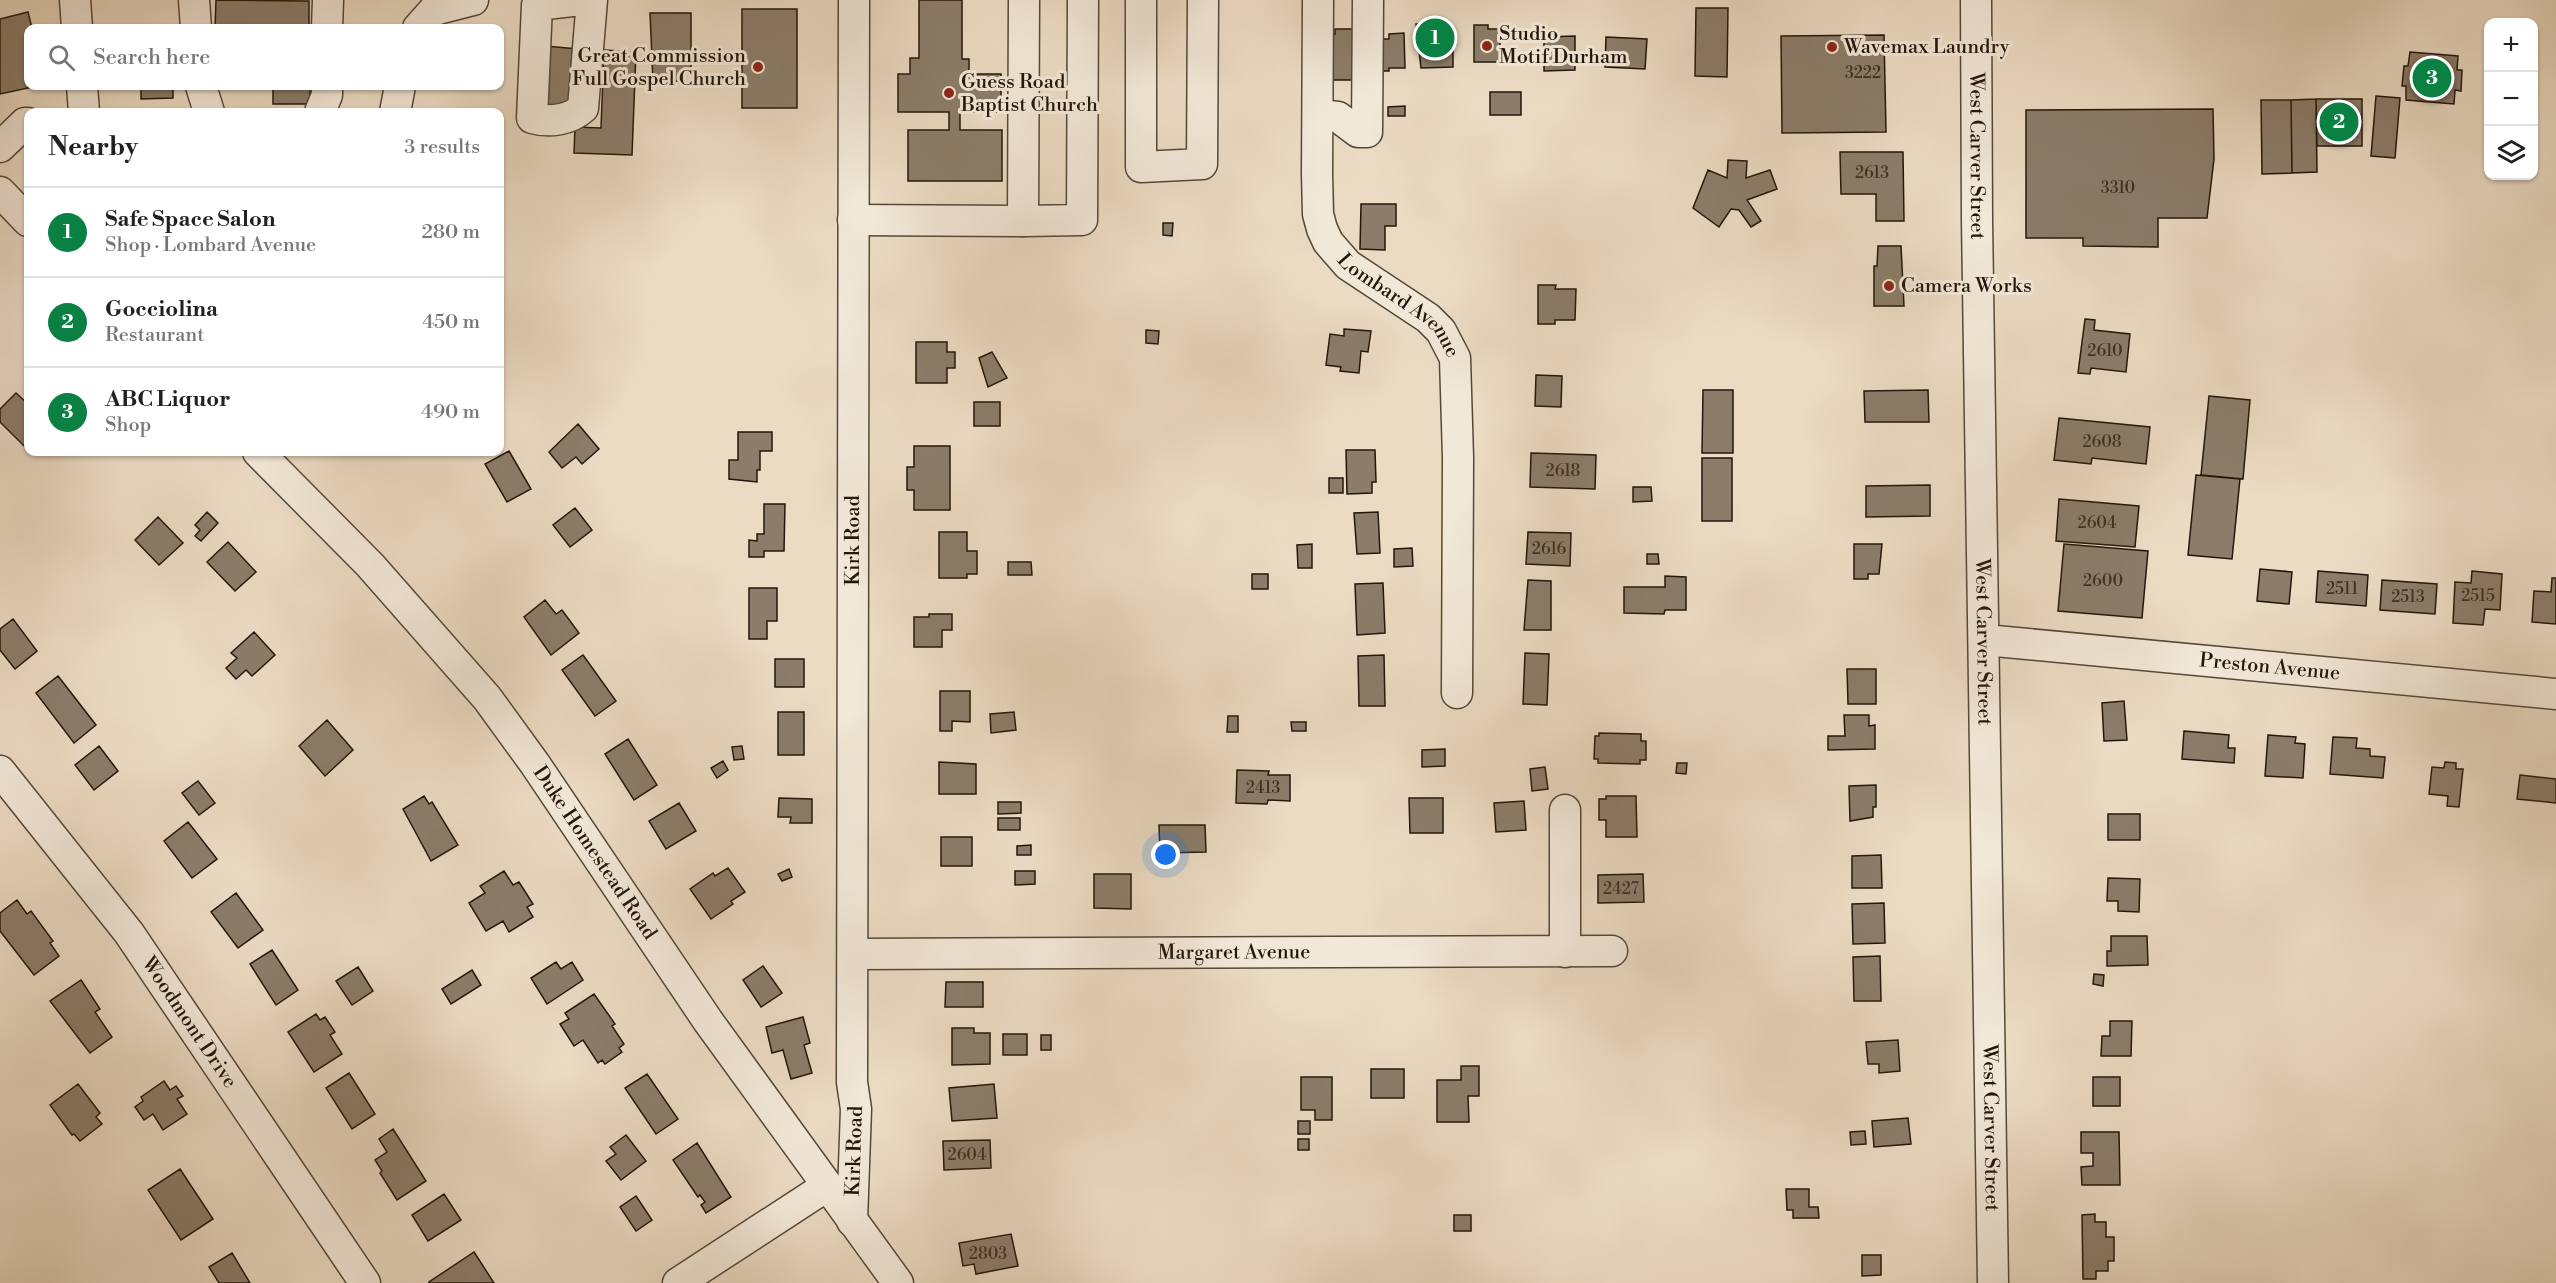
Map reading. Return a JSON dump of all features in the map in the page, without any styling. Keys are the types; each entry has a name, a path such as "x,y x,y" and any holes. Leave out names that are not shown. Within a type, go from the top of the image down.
{"street":[{"path":"75,0 77,24"},
{"path":"194,0 196,24"},
{"path":"327,24 328,0"},
{"path":"422,24 434,10 474,0"},
{"path":"581,0 537,6 532,118 542,121 573,117 583,108 592,0"},
{"name":"Kirk Road","path":"852,1221 856,1109 852,1082 854,0"},
{"path":"1023,221 1024,0"},
{"path":"853,220 1082,220 1083,0"},
{"path":"1141,0 1142,166 1202,164 1203,0"},
{"name":"West Carver Street","path":"1976,0 1993,1283"},
{"path":"1318,5 1367,7 1367,132 1358,132 1338,117 1318,115"},
{"name":"Lombard Avenue","path":"1318,5 1318,214 1328,242 1348,265 1428,318 1441,331 1455,358 1458,458 1457,693"},
{"path":"82,90 84,108"},
{"path":"202,90 207,108"},
{"path":"322,108 327,90"},
{"path":"396,108 399,90"},
{"path":"0,147 24,124"},
{"path":"0,192 24,217"},
{"name":"Duke Homestead Road","path":"262,456 370,565 487,698 535,764 708,1021 898,1283"},
{"name":"Preston Avenue","path":"1985,640 2556,694"},
{"name":"Woodmont Drive","path":"0,771 129,933 365,1283"},
{"path":"1565,810 1565,952"},
{"name":"Margaret Avenue","path":"854,954 1612,951"},
{"name":"Kirk Road","path":"822,1180 852,1082"},
{"path":"678,1283 822,1180"}],"building":[{"path":"216,0 309,1 309,24 215,24"},
{"name":"Guess Road Baptist Church","path":"919,0 962,0 962,59 969,59 969,74 1001,74 1001,112 960,112 960,130 1002,130 1002,181 908,181 908,130 949,130 949,112 898,112 898,74 910,74 910,58 919,58"},
{"path":"1696,8 1728,8 1727,77 1695,76"},
{"path":"742,9 797,9 797,108 742,108"},
{"path":"28,12 31,24 24,24 24,89 0,94 0,19"},
{"path":"650,13 691,13 691,72 679,72 679,81 653,82"},
{"path":"1416,24 1433,24 1433,30 1453,30 1453,67 1421,68"},
{"name":"Studio Motif Durham","path":"1474,25 1488,25 1488,29 1500,29 1500,62 1474,62"},
{"path":"1335,29 1359,29 1361,80 1331,80 1331,34 1335,34"},
{"path":"1404,33 1405,68 1389,68 1389,71 1380,71 1376,39 1389,39 1389,34"},
{"path":"1884,35 1886,132 1782,133 1781,36"},
{"path":"1575,36 1575,70 1544,71 1544,37"},
{"path":"1606,37 1647,39 1645,69 1605,67"},
{"path":"545,46 578,49 572,111 539,108"},
{"path":"604,50 636,52 632,155 574,153 575,127 601,128"},
{"path":"2410,52 2458,56 2457,70 2462,70 2461,91 2455,90 2454,104 2406,100 2406,86 2402,86 2404,66 2408,66"},
{"path":"141,90 173,90 173,98 141,99"},
{"path":"273,90 310,90 310,104 273,104"},
{"path":"1490,92 1521,92 1521,115 1490,115"},
{"path":"2376,96 2400,98 2395,158 2371,156"},
{"path":"2316,99 2362,99 2362,146 2317,146"},
{"path":"2316,99 2317,172 2292,173 2291,100"},
{"path":"2261,100 2291,100 2292,173 2262,174"},
{"path":"1405,106 1405,116 1388,116 1388,107"},
{"path":"2213,109 2214,159 2207,218 2158,218 2158,247 2083,246 2083,238 2026,238 2026,110"},
{"path":"1840,152 1903,152 1904,221 1876,221 1876,194 1841,194"},
{"path":"1728,160 1747,161 1746,178 1770,170 1777,189 1747,200 1761,221 1751,227 1739,210 1731,209 1719,227 1693,208 1708,170 1727,178"},
{"path":"1361,204 1396,204 1396,226 1385,226 1385,250 1360,249"},
{"path":"1163,223 1173,223 1172,236 1163,235"},
{"name":"Camera Works","path":"1878,246 1901,246 1904,306 1874,306 1874,266 1877,266"},
{"path":"1538,285 1556,285 1555,289 1576,289 1575,320 1555,320 1555,324 1538,324"},
{"path":"2085,319 2095,320 2094,330 2130,334 2126,372 2091,368 2090,374 2078,373"},
{"path":"1344,329 1371,331 1368,352 1361,351 1359,373 1340,371 1341,367 1326,365 1330,334 1344,336"},
{"path":"1146,330 1159,331 1158,344 1146,343"},
{"path":"916,342 947,342 947,352 955,352 955,368 947,368 947,383 916,383"},
{"path":"992,352 1007,378 988,387 979,358"},
{"path":"1536,375 1562,376 1561,407 1535,406"},
{"path":"1703,390 1733,390 1733,453 1702,453"},
{"path":"1928,390 1929,422 1865,422 1864,391"},
{"path":"16,393 24,400 24,446 0,422 0,409"},
{"path":"2209,396 2250,400 2243,479 2201,475"},
{"path":"974,402 1000,402 1000,426 974,426"},
{"path":"2059,418 2150,427 2146,464 2092,458 2091,464 2054,460"},
{"path":"578,424 599,449 582,464 576,457 562,468 549,452"},
{"path":"738,432 772,432 772,451 760,451 760,470 757,470 757,482 729,479 729,460 738,460"},
{"path":"914,446 950,446 950,510 914,510 914,490 907,490 907,467 914,467"},
{"path":"1346,450 1375,450 1376,482 1372,482 1372,493 1347,494"},
{"path":"509,451 531,489 507,502 485,464 504,456"},
{"path":"1531,453 1596,455 1595,489 1530,487"},
{"path":"1702,458 1732,458 1732,521 1702,521"},
{"path":"2196,475 2240,479 2232,559 2188,555"},
{"path":"1329,478 1343,478 1343,493 1329,493"},
{"path":"1930,485 1930,516 1866,517 1866,486"},
{"path":"1633,487 1651,487 1652,501 1633,502"},
{"path":"2059,499 2139,506 2135,547 2056,541"},
{"path":"764,504 785,504 784,551 764,551 764,557 749,557 749,540 757,541 757,534 764,534"},
{"path":"575,508 592,530 570,547 553,525"},
{"path":"207,512 218,523 201,541 195,536 200,530 195,525"},
{"path":"1378,512 1380,553 1357,554 1354,513"},
{"path":"158,517 183,543 159,565 135,540"},
{"path":"939,532 967,532 967,551 977,551 977,574 967,574 967,578 939,578"},
{"path":"1528,532 1571,533 1570,566 1526,564"},
{"path":"228,542 256,572 235,591 207,562"},
{"path":"1312,544 1312,568 1298,568 1297,545"},
{"path":"1854,544 1882,544 1879,574 1868,574 1868,579 1854,579"},
{"path":"2064,544 2148,551 2142,618 2058,611"},
{"path":"1412,548 1413,566 1394,567 1394,549"},
{"path":"1647,554 1658,554 1659,564 1647,564"},
{"path":"1008,562 1031,562 1032,575 1008,575"},
{"path":"2260,569 2292,572 2289,604 2257,601"},
{"path":"2318,571 2368,575 2366,606 2316,602"},
{"path":"2472,571 2502,574 2500,610 2485,609 2483,625 2453,623 2455,582 2471,583"},
{"path":"1252,574 1268,574 1268,589 1252,589"},
{"path":"1665,576 1686,577 1686,610 1665,610 1664,614 1624,613 1624,587 1665,587"},
{"path":"2552,578 2556,578 2556,624 2532,622 2534,591 2551,592"},
{"path":"1528,580 1551,581 1551,630 1524,630"},
{"path":"2382,580 2437,584 2435,614 2380,610"},
{"path":"1383,583 1385,633 1357,635 1355,584"},
{"path":"749,588 777,588 777,621 767,621 767,639 749,639"},
{"path":"545,600 556,614 562,610 579,633 551,655 524,617"},
{"path":"929,614 952,614 952,630 942,630 942,647 914,647 914,617 929,617"},
{"path":"13,619 37,651 15,669 0,650 0,629"},
{"path":"254,632 275,655 252,676 246,670 236,679 226,668 237,658 231,653"},
{"path":"1525,653 1549,654 1547,705 1523,704"},
{"path":"583,655 616,701 595,716 562,670"},
{"path":"1384,655 1385,706 1359,706 1358,656"},
{"path":"775,659 804,659 804,687 775,687"},
{"path":"1847,669 1876,669 1876,704 1848,704"},
{"path":"58,676 96,725 74,743 36,693"},
{"path":"940,691 970,691 970,722 952,721 952,731 940,731"},
{"path":"2124,701 2127,740 2104,741 2102,703"},
{"path":"778,712 804,712 804,755 778,755"},
{"path":"1014,712 1016,730 991,733 990,714"},
{"path":"1844,715 1869,715 1869,726 1875,725 1875,749 1828,750 1828,736 1845,736"},
{"path":"1228,716 1238,716 1238,732 1227,732"},
{"path":"327,720 353,750 325,776 299,746"},
{"path":"1291,722 1306,722 1306,731 1292,731"},
{"path":"2184,731 2229,735 2228,748 2235,748 2234,763 2182,759"},
{"path":"1599,733 1641,734 1641,741 1646,741 1646,760 1640,760 1640,764 1598,763 1598,759 1594,759 1595,736 1599,736"},
{"path":"2268,735 2296,737 2295,743 2305,744 2303,778 2265,776"},
{"path":"2333,737 2357,738 2356,748 2370,749 2370,756 2385,757 2383,778 2330,774"},
{"path":"628,739 657,785 634,800 605,754"},
{"path":"99,746 118,771 94,790 75,765"},
{"path":"742,746 744,759 734,760 732,747"},
{"path":"1445,749 1445,766 1422,767 1422,750"},
{"path":"723,761 728,770 717,778 711,768"},
{"path":"939,762 976,764 976,794 939,794"},
{"path":"2445,762 2456,763 2456,769 2463,769 2459,807 2447,806 2448,796 2429,794 2432,767 2444,768"},
{"path":"1677,763 1687,763 1686,774 1676,773"},
{"path":"1545,767 1548,789 1532,791 1530,769"},
{"path":"1237,770 1269,771 1268,775 1290,775 1290,801 1268,800 1267,804 1236,803"},
{"path":"2520,775 2556,779 2556,803 2517,799"},
{"path":"198,781 215,803 199,815 182,793"},
{"path":"1876,785 1876,807 1873,807 1873,817 1850,821 1849,786"},
{"path":"424,796 429,804 432,802 458,845 431,861 403,809"},
{"path":"1606,796 1636,796 1637,837 1606,837 1606,820 1599,820 1599,799 1606,799"},
{"path":"779,798 812,799 812,823 790,823 791,817 778,817"},
{"path":"1409,798 1443,798 1443,833 1410,833"},
{"path":"1524,801 1526,830 1496,832 1494,803"},
{"path":"998,802 1021,802 1021,813 998,814"},
{"path":"679,803 696,831 666,849 649,821"},
{"path":"2108,814 2140,814 2140,840 2108,840"},
{"path":"998,818 1020,818 1020,830 998,830"},
{"path":"188,822 217,859 192,878 164,841"},
{"path":"1159,825 1205,825 1206,852 1160,853"},
{"path":"941,837 972,837 972,866 941,866"},
{"path":"1031,845 1031,855 1017,855 1017,846"},
{"path":"1881,855 1882,888 1852,888 1852,856"},
{"path":"728,868 745,892 731,901 733,904 711,919 690,889 713,873 715,876"},
{"path":"789,869 792,877 782,881 778,874"},
{"path":"504,871 513,885 519,882 533,904 527,907 533,917 509,932 503,921 486,931 469,903 485,893 480,886"},
{"path":"1015,871 1035,871 1035,884 1015,885"},
{"path":"1094,874 1131,874 1131,909 1094,908"},
{"path":"1643,874 1644,902 1598,903 1598,875"},
{"path":"2108,878 2140,879 2139,912 2118,911 2118,901 2107,901"},
{"path":"236,893 263,930 238,948 211,912"},
{"path":"17,900 27,914 31,911 53,941 50,943 59,956 34,975 0,931 0,913"},
{"path":"1884,903 1885,943 1853,944 1852,904"},
{"path":"2111,936 2147,936 2148,965 2107,966 2107,951 2111,951"},
{"path":"272,950 298,990 276,1005 250,964"},
{"path":"1880,956 1881,1001 1854,1001 1853,957"},
{"path":"556,962 561,969 572,962 583,980 547,1004 531,978"},
{"path":"763,966 782,993 761,1007 743,980"},
{"path":"358,967 373,991 352,1005 336,981"},
{"path":"472,970 481,985 451,1004 442,989"},
{"path":"2094,974 2104,975 2103,986 2093,984"},
{"path":"81,980 100,1009 95,1012 112,1037 90,1053 50,1001"},
{"path":"946,982 983,982 983,1007 945,1007"},
{"path":"594,994 615,1024 612,1026 624,1044 619,1048 622,1052 605,1064 602,1060 598,1063 583,1040 574,1046 560,1024 569,1019 565,1013"},
{"path":"316,1014 320,1020 325,1017 335,1032 330,1035 342,1054 314,1072 288,1032"},
{"path":"803,1017 810,1043 804,1045 812,1073 791,1079 783,1050 772,1053 766,1027"},
{"path":"2110,1021 2132,1021 2131,1056 2101,1056 2102,1036 2110,1036"},
{"path":"952,1028 974,1028 974,1033 990,1033 990,1064 952,1065"},
{"path":"1003,1034 1027,1034 1027,1055 1003,1055"},
{"path":"1041,1035 1051,1035 1051,1050 1041,1050"},
{"path":"1898,1040 1900,1071 1879,1073 1879,1064 1868,1064 1866,1042"},
{"path":"1461,1066 1479,1066 1479,1096 1468,1096 1469,1122 1437,1122 1437,1080 1461,1080"},
{"path":"1371,1069 1404,1069 1404,1098 1371,1098"},
{"path":"349,1073 375,1114 352,1129 326,1088"},
{"path":"647,1074 678,1119 656,1134 625,1088"},
{"path":"1301,1077 1332,1077 1332,1120 1315,1120 1315,1110 1301,1110"},
{"path":"2093,1077 2120,1077 2120,1106 2093,1106"},
{"path":"164,1081 170,1090 176,1086 183,1096 177,1099 187,1114 163,1130 153,1114 144,1120 135,1107 143,1101 141,1097"},
{"path":"78,1084 100,1113 96,1117 102,1124 80,1141 74,1134 72,1135 50,1105"},
{"path":"994,1084 997,1118 952,1121 949,1088"},
{"path":"1908,1118 1911,1144 1874,1147 1872,1121"},
{"path":"1298,1121 1310,1121 1310,1134 1298,1134"},
{"path":"393,1129 426,1181 397,1200 380,1173 382,1171 375,1160 387,1152 379,1139"},
{"path":"1865,1131 1866,1144 1851,1145 1850,1132"},
{"path":"2081,1132 2119,1132 2120,1185 2082,1185 2081,1167 2093,1166 2093,1153 2081,1153"},
{"path":"626,1135 646,1161 621,1180 606,1161 616,1154 610,1147"},
{"path":"1298,1139 1309,1139 1309,1150 1298,1150"},
{"path":"990,1140 991,1168 944,1170 943,1141"},
{"path":"697,1143 731,1197 706,1213 701,1205 705,1202 700,1195 698,1197 673,1160"},
{"path":"180,1169 213,1219 181,1240 148,1190"},
{"path":"1786,1189 1809,1189 1809,1207 1818,1207 1819,1218 1793,1218 1793,1210 1787,1210"},
{"path":"444,1194 461,1220 428,1241 412,1215"},
{"path":"636,1196 652,1220 636,1231 620,1207"},
{"path":"2095,1214 2095,1222 2106,1222 2106,1237 2114,1237 2114,1261 2108,1261 2108,1271 2096,1271 2096,1279 2083,1279 2082,1215"},
{"path":"1454,1215 1471,1215 1471,1231 1454,1231"},
{"path":"1011,1234 1018,1266 976,1274 974,1264 963,1266 959,1243"},
{"path":"474,1252 494,1283 429,1283 429,1282"},
{"path":"232,1253 250,1283 219,1283 209,1267"},
{"path":"1862,1255 1881,1255 1881,1275 1862,1276"}],"place":[{"name":"Safe Space Salon","path":"1435,38"},
{"name":"Studio Motif Durham","path":"1487,46"},
{"name":"Wavemax Laundry","path":"1832,47"},
{"name":"Great Commission Full Gospel Church","path":"758,67"},
{"name":"ABC Liquor","path":"2432,78"},
{"name":"Guess Road Baptist Church","path":"949,93"},
{"name":"Gocciolina","path":"2339,122"},
{"name":"Camera Works","path":"1889,286"}]}
